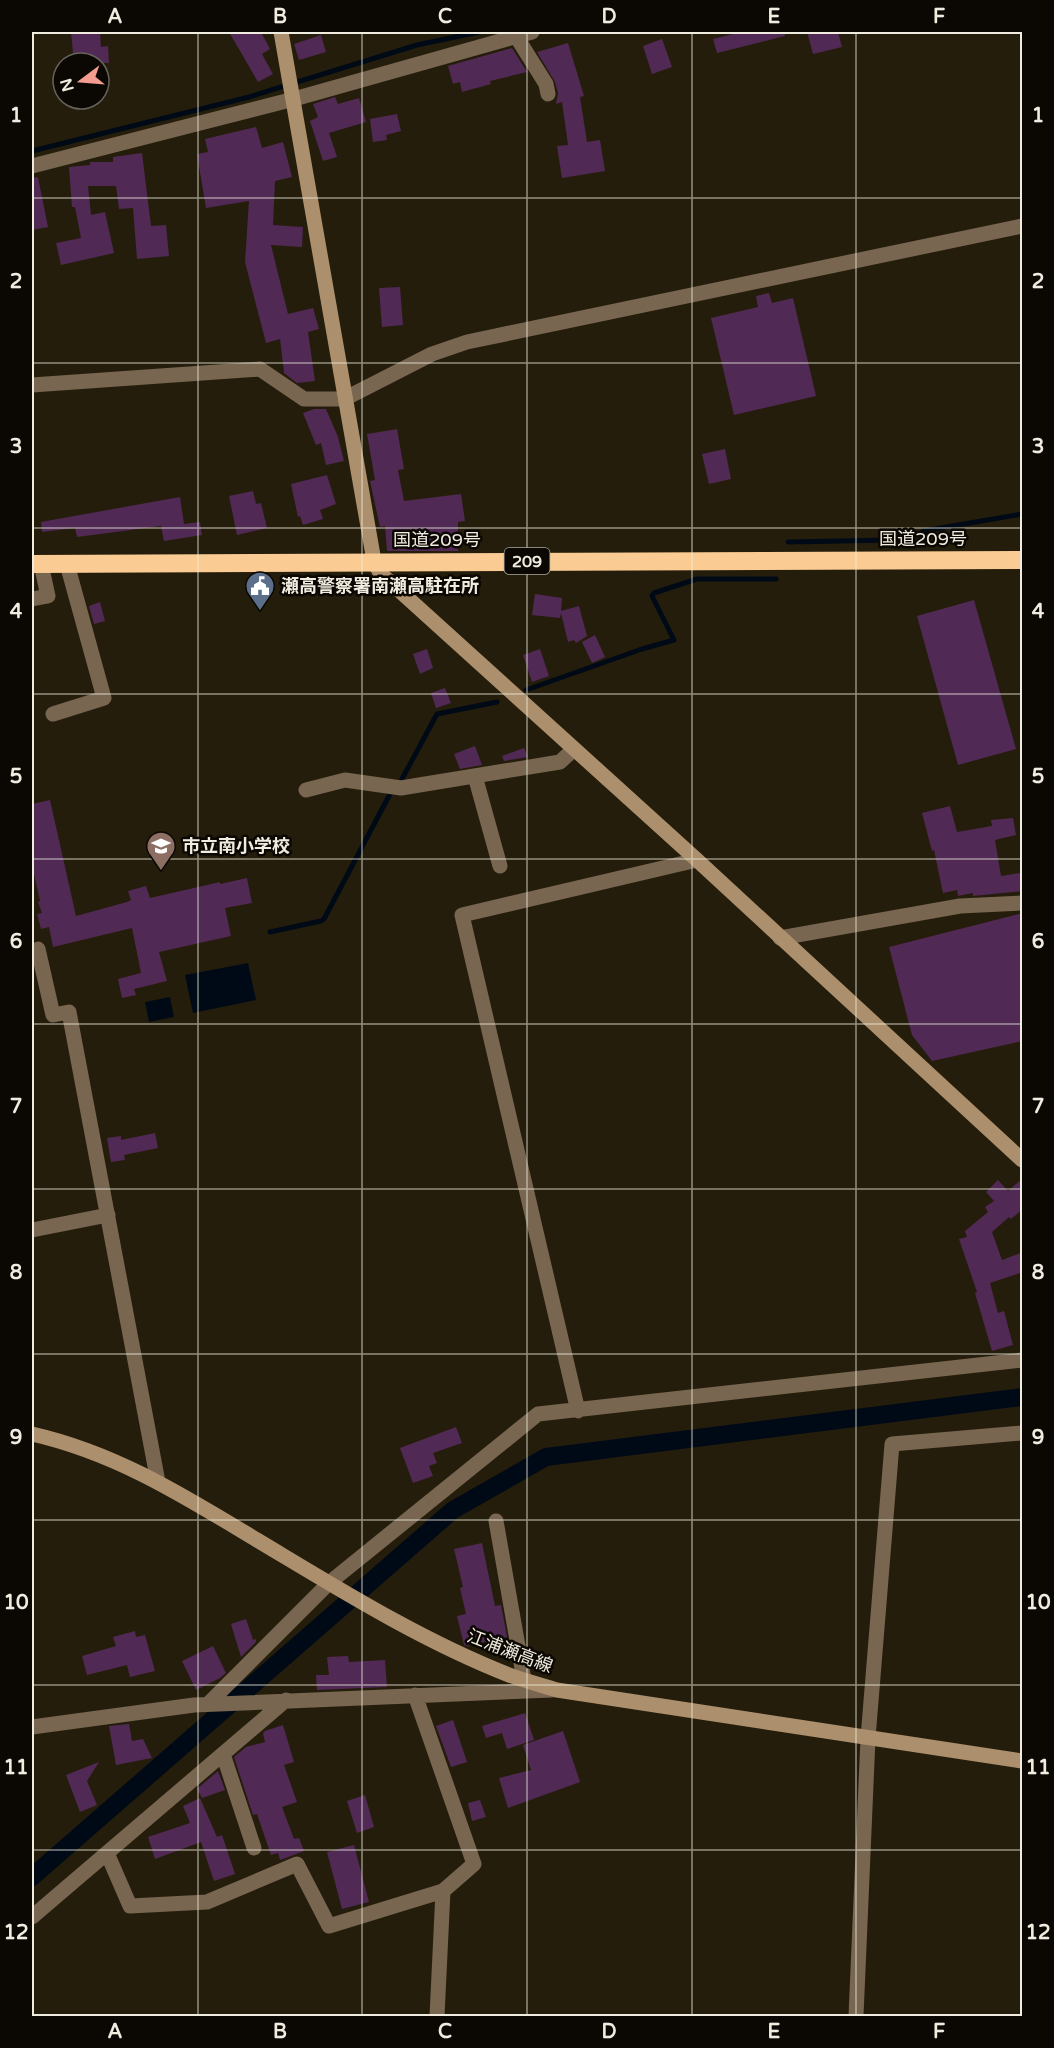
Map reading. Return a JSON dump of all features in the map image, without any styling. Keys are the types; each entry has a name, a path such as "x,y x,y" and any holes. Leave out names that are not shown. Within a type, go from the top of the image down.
{"highway":[{"name":"国道209号","path":"36,564 1023,560"}],"street":[{"path":"281,32 344,399 374,561 380,573 1023,1160"},
{"path":"32,166 293,94 532,32"},
{"path":"516,36 546,84 548,94"},
{"path":"32,385 260,369 304,399 344,399 432,354 467,342 1023,226"},
{"path":"32,599 48,596 36,564"},
{"path":"53,714 104,698 67,564"},
{"path":"306,790 345,780 401,788 560,762 574,749"},
{"path":"475,776 500,866"},
{"path":"578,1411 462,915 697,860"},
{"path":"780,938 960,906 1023,903"},
{"path":"38,949 53,1015 69,1012 158,1482"},
{"path":"32,1230 108,1215"},
{"path":"201,1705 334,1586 538,1414 1023,1359"},
{"path":"856,2016 868,1738 892,1444 1023,1433"},
{"name":"江浦瀬高線","path":"32,1434 81,1447 110,1458 158,1482 387,1617 465,1656 524,1680 557,1690 1023,1761"},
{"path":"496,1521 524,1680"},
{"path":"32,1727 201,1705 557,1690"},
{"path":"107,1853 130,1906 207,1902 297,1864 329,1926 443,1891 474,1864 415,1695"},
{"path":"32,1917 286,1700"},
{"path":"223,1754 254,1848"},
{"path":"437,2016 443,1891"}],"shaded area":[{"path":"248,963 256,1000 193,1013 185,975"},
{"path":"170,997 174,1017 149,1022 145,1002"}],"building":[{"path":"71,32 100,32 101,47 108,46 108,51 73,51"},
{"path":"229,32 261,32 270,49 262,54 273,74 258,82"},
{"path":"741,32 784,32 785,36 717,53 713,39"},
{"path":"807,32 838,32 842,47 813,54"},
{"path":"321,35 326,52 299,60 294,44"},
{"path":"662,39 672,67 652,74 643,46"},
{"path":"568,43 584,96 580,97 587,142 600,140 605,171 562,178 557,146 568,145 562,102 556,104 558,93 555,82 537,52"},
{"path":"512,48 527,72 490,81 491,84 462,92 460,82 453,84 448,66"},
{"path":"335,97 338,104 359,98 366,122 329,133 337,157 323,161 310,121 318,117 313,104"},
{"path":"397,114 401,131 386,135 387,140 373,142 370,119"},
{"path":"256,127 262,148 283,142 292,177 275,181 273,225 303,227 302,247 271,245 288,314 313,308 319,329 308,332 315,381 297,383 284,373 280,339 266,343 245,262 249,201 206,208 197,154 208,152 205,139"},
{"path":"142,153 151,226 166,225 169,256 137,259 133,208 119,209 116,186 88,186 91,215 105,212 114,253 61,265 56,243 81,238 75,207 72,207 69,167 90,165 90,162 113,162 113,157"},
{"path":"38,177 48,227 32,230 32,178"},
{"path":"400,287 403,325 382,327 379,288"},
{"path":"769,293 772,303 793,298 816,396 734,415 711,318 758,307 756,296"},
{"path":"314,409 326,409 338,437 344,461 326,465 321,443 316,445 303,413"},
{"path":"397,429 404,469 398,470 404,501 461,494 465,521 458,522 458,551 387,551 385,526 380,527 370,481 375,480 367,434"},
{"path":"725,449 731,479 709,484 702,454"},
{"path":"327,475 336,504 320,510 323,519 303,525 300,516 298,517 291,484"},
{"path":"253,491 256,504 261,503 267,528 237,535 229,496"},
{"path":"180,497 184,524 200,522 202,535 164,541 161,526 77,537 75,528 42,532 41,522"},
{"path":"535,594 562,598 561,611 579,606 587,636 576,643 574,640 568,642 561,613 560,618 532,615"},
{"path":"974,600 1016,749 958,765 917,616"},
{"path":"100,602 105,621 94,624 89,606"},
{"path":"595,635 605,657 592,663 582,642"},
{"path":"427,649 433,668 420,674 413,654"},
{"path":"540,649 549,676 532,682 523,655"},
{"path":"445,688 451,703 436,708 431,693"},
{"path":"475,746 482,765 460,769 454,754"},
{"path":"524,748 528,757 504,761 502,756"},
{"path":"50,800 76,916 127,902 131,900 128,891 146,886 150,898 247,878 252,903 225,908 231,936 159,952 167,981 134,989 136,995 122,998 118,979 141,973 132,928 53,947 49,927 41,929 37,914 42,913 32,865 32,804"},
{"path":"950,806 957,832 992,826 991,820 1013,818 1016,835 995,840 1001,876 1020,873 1023,891 973,896 973,893 958,896 957,890 943,893 934,850 932,851 922,813"},
{"path":"1023,913 1023,1041 932,1061 912,1035 889,947"},
{"path":"155,1133 158,1148 124,1155 125,1160 111,1162 107,1138 121,1136 121,1140"},
{"path":"1023,1178 1023,1209 1011,1219 1009,1217 992,1232 1002,1260 1023,1252 1023,1272 990,1283 998,1313 1004,1311 1013,1345 992,1351 975,1293 977,1292 959,1239 967,1237 965,1231 988,1212 985,1207 994,1201 986,1192 998,1180 1008,1191"},
{"path":"456,1427 462,1443 433,1453 437,1463 429,1466 433,1476 413,1483 400,1448"},
{"path":"482,1543 495,1606 501,1605 507,1637 467,1646 464,1645 457,1616 466,1614 460,1588 463,1587 454,1549"},
{"path":"246,1619 253,1640 256,1639 256,1642 241,1657 231,1624"},
{"path":"135,1631 136,1637 145,1635 155,1671 130,1677 127,1665 87,1675 82,1656 116,1646 113,1637"},
{"path":"213,1646 226,1673 196,1690 182,1661"},
{"path":"348,1656 349,1662 385,1660 387,1687 317,1690 316,1675 329,1675 327,1657"},
{"path":"525,1713 534,1740 507,1749 502,1733 486,1738 482,1726"},
{"path":"453,1720 467,1762 451,1767 436,1726"},
{"path":"129,1724 132,1741 143,1739 152,1758 116,1765 109,1726"},
{"path":"283,1725 294,1762 284,1765 297,1802 282,1807 294,1839 299,1838 304,1851 280,1860 278,1853 271,1855 257,1814 253,1815 234,1757 246,1747 265,1742 263,1733 265,1731"},
{"path":"563,1731 580,1782 508,1808 499,1778 531,1770 523,1745"},
{"path":"99,1762 87,1781 97,1805 80,1812 66,1775"},
{"path":"218,1771 225,1790 202,1798 197,1789"},
{"path":"365,1795 374,1827 357,1833 347,1801"},
{"path":"200,1798 217,1837 222,1835 235,1874 214,1881 201,1842 155,1859 148,1837 190,1823 183,1806"},
{"path":"480,1800 486,1817 472,1821 468,1803"},
{"path":"354,1845 369,1902 342,1909 327,1852"}],"waterway":[{"path":"32,151 249,97 417,45 479,32"},
{"path":"923,531 1022,514"},
{"path":"788,542 892,540 913,532"},
{"path":"526,690 674,640 652,596 654,593 697,579 776,579"},
{"path":"402,779 437,714 497,702"},
{"path":"270,932 324,919 390,794"},
{"path":"32,1877 453,1510 546,1457 1022,1397"}],"place":[{"name":"瀬高警察署南瀬高駐在所","path":"260,612"},
{"name":"市立南小学校","path":"161,872"}]}
